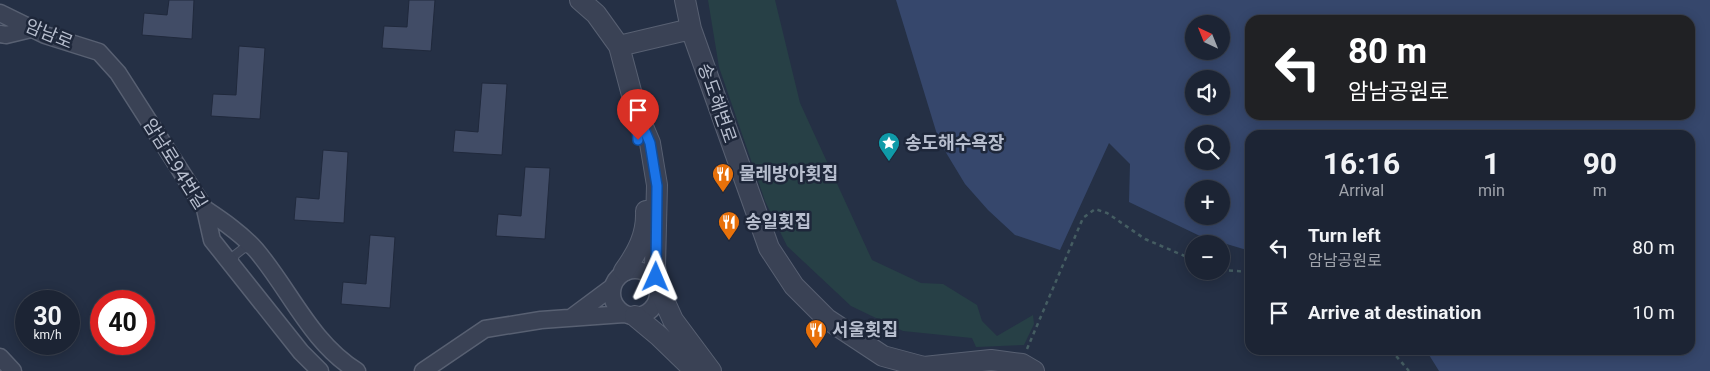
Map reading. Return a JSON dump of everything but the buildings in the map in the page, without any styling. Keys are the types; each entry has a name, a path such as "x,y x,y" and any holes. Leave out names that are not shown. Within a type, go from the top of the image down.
{"street":[{"path":"423,371 484,329 572,317 645,314 653,307 658,298 655,266 657,186 650,143 636,110 619,46 596,14 580,0"},
{"name":"송도해변로","path":"685,0 691,29 769,248 794,286 827,319 883,356 924,367 991,360 1027,367"},
{"name":"암남로","path":"0,12 31,29 99,52"},
{"path":"2,32 31,29"},
{"path":"619,46 691,29"},
{"name":"암남로94번길","path":"99,52 118,73 205,209 212,240 301,352 320,371"},
{"path":"636,110 638,140 645,179 647,216 639,250 624,272 616,278 612,288 612,298 616,308 630,315 659,336 695,371"},
{"path":"205,209 228,224 255,249 289,294 309,327 348,366 357,371"},
{"path":"624,272 635,269 645,271 653,278 673,320 711,371"},
{"path":"572,317 612,288"},
{"path":"0,357 13,371"}],"lane":[{"path":"232,265 235,255 244,248 255,249"}],"path":[{"path":"1027,367 1083,218 1095,209 1107,213 1145,239 1185,256"},
{"path":"1230,271 1245,272"},
{"path":"1395,355 1409,371"}],"green space":[{"path":"708,0 775,0 800,103 872,260 921,283 943,284 977,305 982,321 997,336 1033,315 1034,324 1024,345 976,347 972,338 903,331 851,306 787,246 765,201 719,67"}],"water":[{"path":"896,0 1710,0 1710,371 1439,371 1429,355 1695,355 1695,130 1245,130 1245,250 1230,245 1230,235 1198,235 1129,202 1130,164 1109,143 1060,250 1015,235 988,210 965,184 939,141"}],"place":[{"name":"송도해수욕장","path":"889,162"},
{"name":"물레방아횟집","path":"723,193"},
{"name":"송일횟집","path":"729,241"},
{"name":"서울횟집","path":"816,349"}],"route":[{"path":"638,140 636,110 650,143 657,186 656,277"}]}
